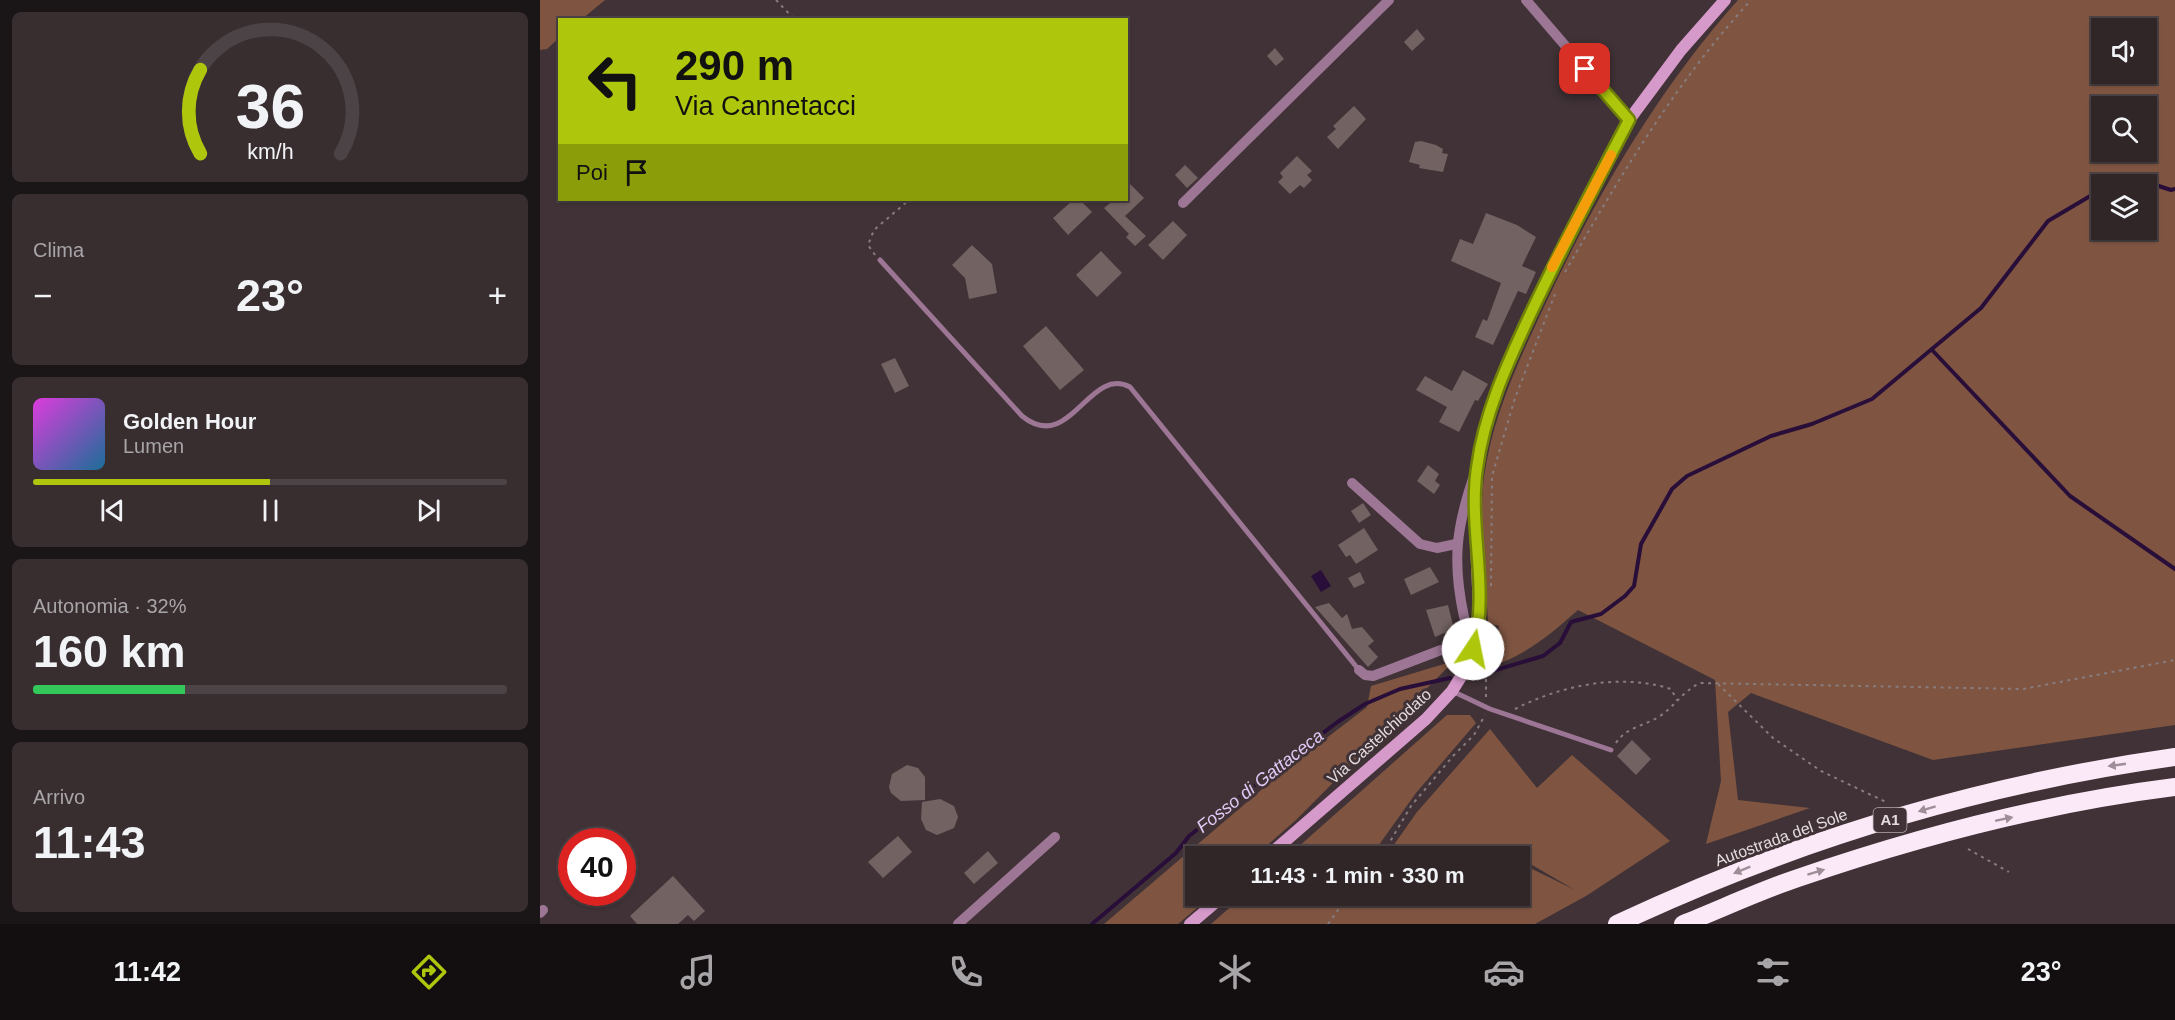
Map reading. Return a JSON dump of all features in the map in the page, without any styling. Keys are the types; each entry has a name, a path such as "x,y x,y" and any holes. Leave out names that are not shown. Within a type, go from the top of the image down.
{"highway":[{"name":"Autostrada del Sole","path":"1617,924 1668,900 1787,852 1944,804 2105,767 2175,758"},
{"name":"A1","path":"1683,924 1796,878 1951,831 2120,794 2175,787"}],"street":[{"path":"1182,203 1389,0"},
{"path":"1526,0 1629,120"},
{"name":"Via Castelchiodato","path":"1280,846 1419,725 1452,691 1473,649 1479,610 1474,513 1477,468 1489,416 1514,349 1553,265 1629,120 1681,50 1725,0"},
{"path":"1464,617 1456,574 1456,544 1461,517 1477,468"},
{"path":"1352,483 1420,544 1437,548 1456,544"},
{"path":"1359,670 1365,675 1373,676 1441,650 1473,649"},
{"path":"958,924 1055,837"},
{"path":"1191,924 1212,906"}],"lane":[{"path":"880,260 1022,416 1033,424 1045,427 1057,424 1108,384 1119,382 1130,387 1359,670"},
{"path":"1452,691 1490,709 1611,750"}],"path":[{"path":"776,0 793,18"},
{"path":"1561,278 1648,131 1720,34 1751,0"},
{"path":"880,260 871,251 869,238 877,226 908,201"},
{"path":"1492,528 1492,476 1515,398 1557,288"},
{"path":"1611,750 1621,735 1660,716 1685,691 1700,683 2023,689 2175,660"},
{"path":"1506,713 1560,691 1612,682 1656,684 1671,689 1677,700"},
{"path":"1717,684 1773,738 1811,765 1888,803"},
{"path":"1387,846 1412,806 1453,756 1474,735 1490,709"},
{"path":"1968,849 2009,872"},
{"path":"1328,924 1341,906"}],"shaded area":[{"path":"540,0 605,0 583,18 558,18 558,39 547,49 540,50"},
{"path":"1738,0 2175,0 2175,725 1933,760 1751,693 1728,712 1738,800 1810,808 1706,844 1721,781 1715,680 1578,610 1527,650 1492,666 1499,626 1488,623 1482,495 1488,455 1499,413 1542,311 1583,229 1629,148 1680,72"},
{"path":"1321,570 1331,586 1321,592 1311,576"},
{"path":"1454,661 1296,820 1266,846 1195,846 1281,773 1367,707 1371,686"},
{"path":"1447,715 1470,715 1476,723 1416,793 1378,846 1299,846"},
{"path":"1490,729 1537,788 1572,755 1670,841 1586,896 1535,924 1211,924 1232,906 1530,906 1530,868 1575,890 1530,864 1530,846 1393,846 1417,812"},
{"path":"1185,855 1185,906 1199,906 1178,924 1104,924"}],"building":[{"path":"1417,29 1425,39 1412,51 1404,42"},
{"path":"1275,48 1284,59 1276,66 1267,56"},
{"path":"1354,106 1366,119 1338,149 1327,137 1336,129 1333,126"},
{"path":"1421,141 1436,145 1443,149 1442,153 1448,154 1443,172 1419,168 1420,165 1409,162 1415,142"},
{"path":"1297,156 1312,171 1307,175 1312,180 1304,188 1300,185 1290,194 1278,182 1283,177 1280,173"},
{"path":"1185,165 1198,178 1187,188 1175,175"},
{"path":"1128,182 1144,198 1125,216 1146,236 1135,246 1126,237 1129,234 1104,208 1113,201 1128,201"},
{"path":"1072,201 1081,201 1092,212 1068,235 1053,218"},
{"path":"1486,213 1517,225 1536,237 1522,266 1536,272 1526,294 1518,291 1493,345 1475,337 1483,319 1487,321 1501,283 1451,261 1460,239 1473,244"},
{"path":"1173,221 1187,235 1163,260 1148,245"},
{"path":"972,245 992,264 997,293 969,299 965,278 952,265"},
{"path":"1101,251 1122,273 1097,297 1076,275"},
{"path":"1046,326 1084,370 1060,390 1023,346"},
{"path":"895,358 909,386 895,393 881,364"},
{"path":"1463,370 1488,384 1478,401 1475,400 1459,432 1439,422 1447,407 1416,390 1425,376 1452,391"},
{"path":"1428,465 1439,474 1435,481 1440,485 1434,494 1417,481"},
{"path":"1363,503 1371,515 1359,523 1351,511"},
{"path":"1364,528 1378,550 1356,564 1350,555 1346,557 1338,545"},
{"path":"1430,567 1439,582 1411,595 1404,579"},
{"path":"1360,572 1365,583 1354,588 1348,578"},
{"path":"1329,603 1342,618 1347,614 1352,629 1362,627 1374,641 1368,646 1378,657 1368,667 1315,607"},
{"path":"1448,605 1454,629 1435,637 1426,610"},
{"path":"1632,740 1651,759 1636,775 1617,756"},
{"path":"907,765 918,768 925,777 925,800 901,801 891,793 889,787 892,774"},
{"path":"940,799 954,806 958,817 954,828 937,835 926,830 921,819 922,802"},
{"path":"898,836 912,852 883,878 868,862"},
{"path":"988,851 998,863 974,884 964,873"},
{"path":"673,876 705,911 694,921 688,915 678,924 637,924 630,916"}],"waterway":[{"path":"2157,185 2175,189"},
{"path":"1489,672 1543,656 1560,643 1571,622 1601,614 1625,596 1634,586 1641,544 1672,489 1687,476 1771,436 1812,424 1872,399 1981,308 2048,221 2091,196"},
{"path":"1933,351 2070,496 2175,569"},
{"name":"Fosso di Gattaceca","path":"1092,924 1176,853 1189,836 1336,723 1365,704 1400,689 1450,678"}],"slow traffic":[{"path":"1552,267 1611,155"}],"route":[{"path":"1473,649 1479,610 1475,493 1477,468 1485,428 1514,349 1553,265 1629,120 1585,69"}]}
